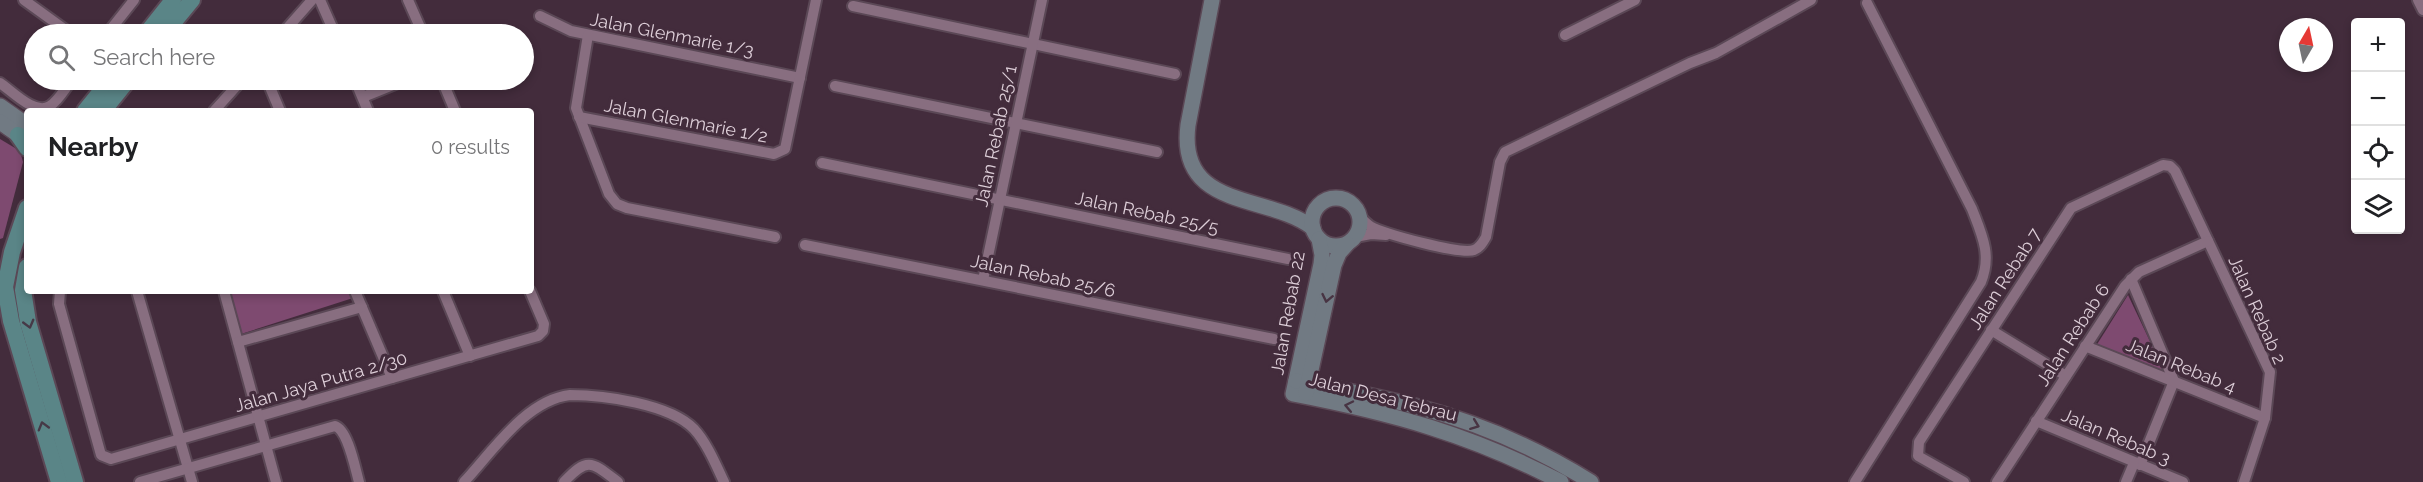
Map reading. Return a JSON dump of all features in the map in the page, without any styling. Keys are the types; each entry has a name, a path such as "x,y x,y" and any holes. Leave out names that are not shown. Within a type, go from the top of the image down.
{"main road":[{"path":"154,24 173,0"},
{"path":"172,24 192,0"},
{"path":"91,108 103,90"},
{"path":"91,108 115,90"},
{"path":"24,214 6,250 5,287 11,321 59,482"},
{"path":"24,284 28,322 75,482"}],"street":[{"path":"24,0 57,24"},
{"path":"115,24 134,0"},
{"path":"291,24 312,0"},
{"path":"320,0 331,24"},
{"path":"408,0 419,24"},
{"path":"800,78 816,0"},
{"name":"Jalan Rebab 25/1","path":"984,280 1042,0"},
{"path":"1212,0 1186,136 1190,157 1207,182 1224,195 1298,217 1329,245 1371,234 1401,237"},
{"path":"1565,35 1635,0"},
{"path":"1275,209 1317,208 1330,199 1341,199 1351,203 1360,217 1371,226 1401,237 1462,251 1478,248 1486,237 1500,162 1505,152 1617,97 1716,53 1811,0"},
{"path":"2418,0 2423,10"},
{"path":"1855,482 1982,282 1987,261 1985,240 1972,209 1867,3"},
{"path":"853,6 1175,74"},
{"name":"Jalan Glenmarie 1/3","path":"540,16 571,31 800,78"},
{"path":"588,35 576,108 612,199 627,208 775,237"},
{"name":"Jalan Glenmarie 1/2","path":"579,117 774,154 785,149 800,78"},
{"path":"0,83 36,108"},
{"path":"835,86 1157,152"},
{"path":"46,108 52,105 64,90"},
{"path":"217,108 233,90"},
{"path":"271,90 279,108"},
{"path":"359,90 365,104 388,90"},
{"path":"446,90 454,108"},
{"path":"0,106 24,136"},
{"path":"0,122 24,136"},
{"name":"Jalan Rebab 25/5","path":"822,163 1288,258"},
{"name":"Jalan Rebab 2","path":"2163,165 2170,166 2175,171 2270,372 2265,418 2244,482"},
{"name":"Jalan Rebab 7","path":"1964,482 1918,456 1919,442 2071,208 2163,165"},
{"path":"1316,233 1313,218 1317,208"},
{"path":"1351,241 1360,227 1360,217"},
{"name":"Jalan Rebab 22","path":"1301,389 1322,255 1316,233"},
{"name":"Jalan Rebab 22","path":"1301,389 1314,358 1334,265 1339,252 1351,241"},
{"name":"Jalan Rebab 6","path":"1997,482 2131,279 2139,273 2208,241"},
{"name":"Jalan Rebab 25/6","path":"805,245 1274,339"},
{"path":"2126,482 2137,464 2174,381 2131,279"},
{"name":"Jalan Jaya Putra 2/30","path":"60,294 59,304 101,455 111,459 538,336 543,331 544,324 531,294"},
{"path":"138,294 192,482"},
{"path":"225,294 276,482"},
{"path":"356,294 392,378"},
{"path":"444,294 470,356"},
{"path":"238,342 362,307"},
{"path":"1992,330 2066,376"},
{"name":"Jalan Rebab 4","path":"2085,346 2265,418"},
{"path":"1314,358 1320,375 1342,391"},
{"name":"Jalan Desa Tebrau","path":"1301,389 1342,391 1418,406 1461,420 1527,447 1591,482"},
{"name":"Jalan Desa Tebrau","path":"1301,389 1458,435 1520,461 1561,482"},
{"path":"464,482 525,416 542,403 570,395 647,406 673,414 695,430 724,482"},
{"name":"Jalan Rebab 3","path":"2036,421 2183,482"},
{"path":"140,482 338,426 345,434 359,482"},
{"path":"564,482 578,467 586,465 595,465 618,482"}],"shaded area":[{"path":"0,139 20,151 23,162 3,238 0,239"},
{"path":"231,294 351,294 353,298 241,334"},
{"path":"2128,295 2165,373 2096,346"}]}
